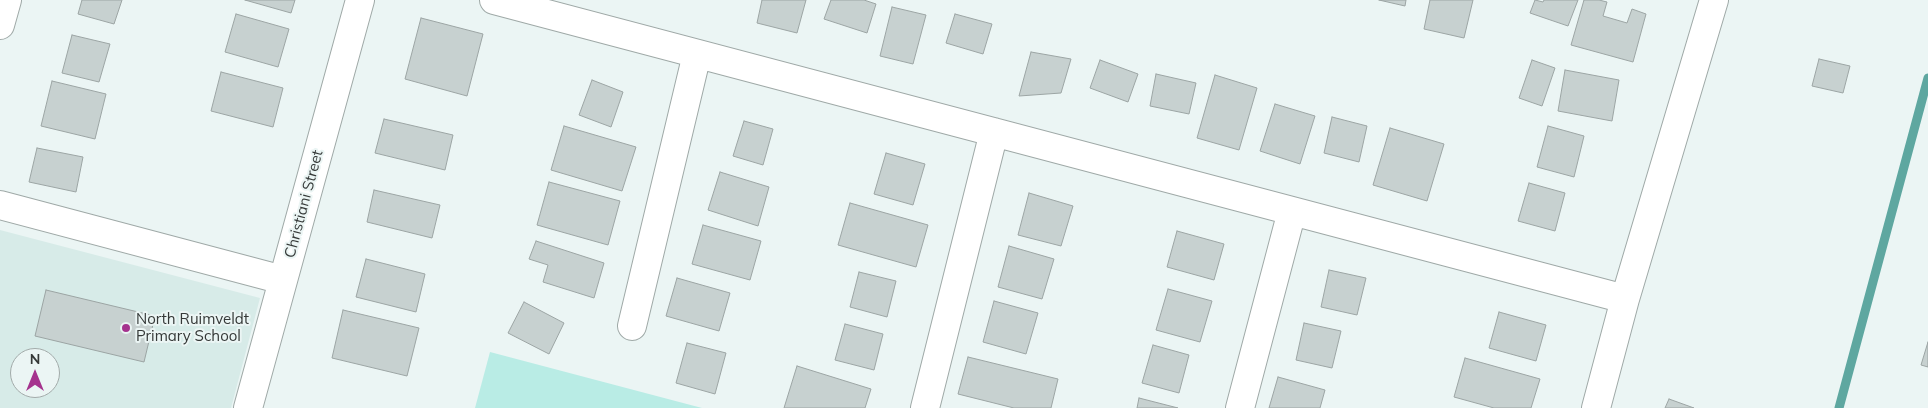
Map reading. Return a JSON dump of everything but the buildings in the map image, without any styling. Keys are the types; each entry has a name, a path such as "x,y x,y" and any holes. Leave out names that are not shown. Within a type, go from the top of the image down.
{"street":[{"path":"0,25 7,0"},
{"name":"Christiani Street","path":"248,408 360,0"},
{"path":"494,0 1625,299"},
{"path":"1596,408 1625,299 1714,0"},
{"path":"632,326 697,54"},
{"path":"925,408 994,132"},
{"path":"0,205 283,280"},
{"path":"1240,408 1292,211"}],"shaded area":[{"name":"North Ruimveldt Primary School","path":"0,230 260,298 231,408 0,408"},
{"path":"490,352 702,408 475,408"}],"waterway":[{"path":"1839,408 1928,78"}],"place":[{"name":"North Ruimveldt Primary School","path":"126,328"}]}
